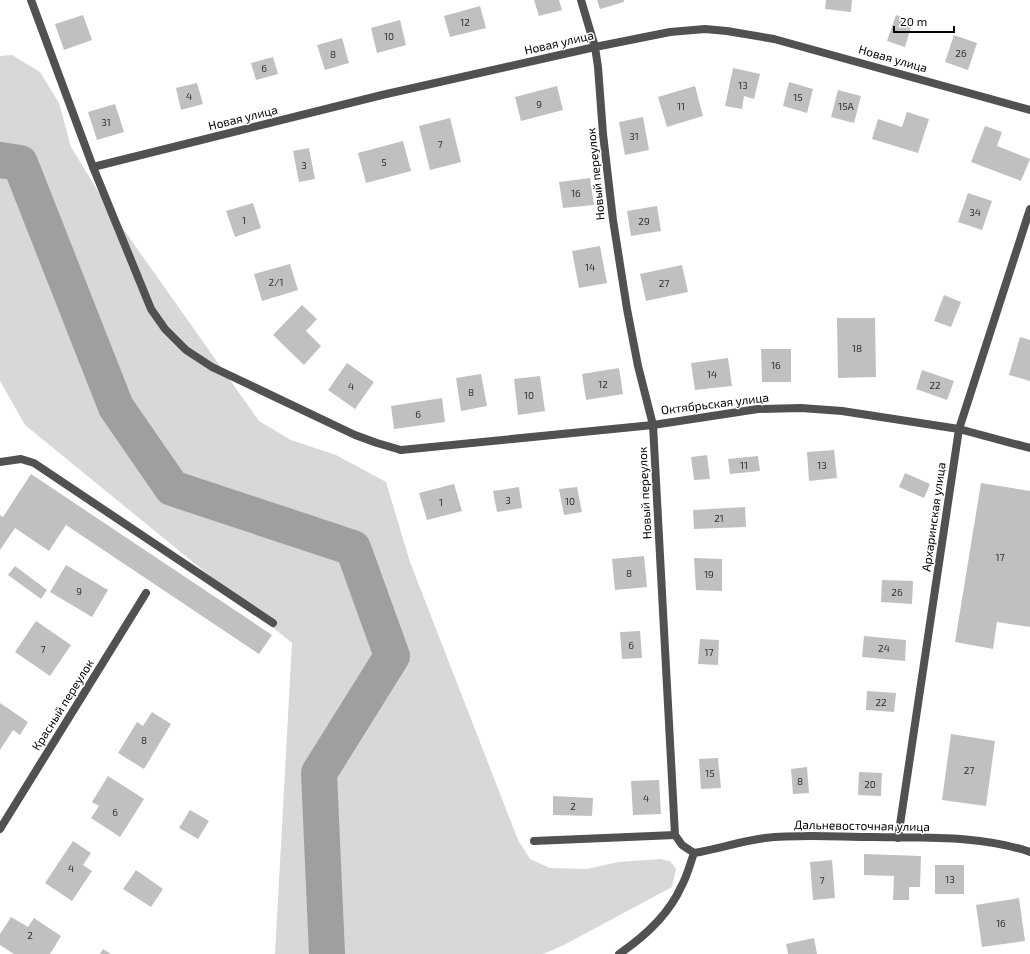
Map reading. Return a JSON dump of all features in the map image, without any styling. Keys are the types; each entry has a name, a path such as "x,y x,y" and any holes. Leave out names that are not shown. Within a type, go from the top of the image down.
{"street":[{"path":"31,0 94,168"},
{"name":"Новый переулок","path":"581,0 595,47 598,67 603,134 613,220 627,309 638,366 653,425 675,835"},
{"name":"Новая улица","path":"94,168 382,96 595,47 670,32 705,29 728,30 774,39 1030,110"},
{"name":"Октябрьская улица","path":"94,168 151,309 165,329 186,350 212,367 342,429 377,443 401,450 653,425 758,409 801,408 842,411 959,429 1030,448"},
{"name":"Архаринская улица","path":"898,838 959,429 1030,209"},
{"path":"0,462 21,459 34,463 273,623"},
{"name":"Красный переулок","path":"0,829 146,593"},
{"path":"534,841 675,835 682,845 694,852 681,888 666,913 637,942 619,954"},
{"name":"Дальневосточная улица","path":"694,852 765,838 795,836 950,839 998,843 1030,852"}],"shaded area":[{"path":"12,55 40,72 59,103 71,147 107,206 259,421 291,440 336,455 386,482 410,562 518,840 530,859 550,868 587,869 618,862 660,859 670,861 676,869 672,887 564,945 543,954 275,954 292,643 25,425 0,381 0,56"}],"building":[{"path":"534,0 559,0 562,10 539,16"},
{"path":"597,0 624,0 624,2 600,9"},
{"path":"826,0 852,0 851,12 825,9"},
{"path":"480,6 486,28 450,37 444,16"},
{"path":"83,15 92,40 64,50 55,24"},
{"path":"896,15 913,21 905,47 887,41"},
{"path":"400,20 406,45 377,53 371,28"},
{"path":"954,35 977,43 968,70 945,62"},
{"path":"342,38 349,63 325,70 317,45"},
{"path":"273,57 278,74 256,80 251,63"},
{"path":"733,68 760,74 754,99 744,96 742,109 725,106"},
{"path":"789,82 813,89 807,113 783,106"},
{"path":"197,83 203,104 181,110 176,88"},
{"path":"557,86 563,110 521,121 515,97"},
{"path":"695,86 703,116 667,127 658,97"},
{"path":"838,90 861,96 854,123 831,117"},
{"path":"115,104 124,132 97,140 88,112"},
{"path":"907,112 929,119 918,153 872,139 878,119 902,127"},
{"path":"643,117 649,150 625,155 619,122"},
{"path":"450,118 461,162 430,170 419,126"},
{"path":"985,126 1002,132 997,146 1030,159 1021,181 971,162"},
{"path":"403,141 411,171 366,183 358,153"},
{"path":"309,148 315,179 299,182 293,151"},
{"path":"590,178 594,205 563,208 559,182"},
{"path":"968,193 992,201 982,230 958,222"},
{"path":"253,203 261,228 235,237 226,211"},
{"path":"657,206 661,231 631,236 627,211"},
{"path":"600,246 607,283 579,288 572,251"},
{"path":"290,264 298,290 262,301 254,274"},
{"path":"682,265 688,292 646,301 640,274"},
{"path":"944,295 961,302 951,327 934,321"},
{"path":"302,305 317,319 306,331 321,346 304,365 273,335"},
{"path":"837,318 875,318 876,377 838,378"},
{"path":"1020,337 1030,340 1030,381 1009,375"},
{"path":"761,349 791,349 791,382 762,382"},
{"path":"728,358 732,386 695,390 691,363"},
{"path":"347,363 374,382 355,409 328,390"},
{"path":"619,368 623,394 586,400 582,374"},
{"path":"922,370 954,381 947,400 916,389"},
{"path":"481,374 487,406 461,411 456,378"},
{"path":"540,376 545,411 518,415 514,379"},
{"path":"442,398 445,422 394,429 391,406"},
{"path":"834,450 837,478 809,481 807,452"},
{"path":"707,455 710,479 694,480 691,457"},
{"path":"758,456 760,471 730,474 728,459"},
{"path":"905,473 930,484 924,498 899,487"},
{"path":"31,474 272,635 259,654 66,525 49,551 15,528 0,550 0,515 3,517"},
{"path":"981,483 1030,491 1030,627 997,622 993,649 955,642"},
{"path":"454,484 462,511 427,520 419,493"},
{"path":"519,487 522,508 497,512 493,491"},
{"path":"577,487 582,512 564,515 559,489"},
{"path":"745,507 746,527 694,529 693,510"},
{"path":"644,556 647,587 615,590 612,559"},
{"path":"694,558 722,559 722,591 696,590"},
{"path":"66,565 108,590 92,617 50,592"},
{"path":"15,566 47,590 41,599 8,575"},
{"path":"882,580 913,581 912,604 881,602"},
{"path":"36,621 71,645 50,676 15,652"},
{"path":"640,631 642,658 622,659 620,632"},
{"path":"864,636 906,640 905,661 862,657"},
{"path":"700,639 719,640 718,665 698,664"},
{"path":"867,691 896,693 894,712 866,710"},
{"path":"0,703 28,722 20,735 13,730 0,750"},
{"path":"152,712 171,724 144,769 118,753 137,722 143,726"},
{"path":"951,734 995,741 986,806 942,800"},
{"path":"718,758 721,788 701,789 699,759"},
{"path":"807,767 809,793 793,794 791,769"},
{"path":"859,772 882,773 881,796 858,795"},
{"path":"108,776 144,799 120,837 91,818 99,806 92,802"},
{"path":"659,780 661,814 633,815 631,781"},
{"path":"553,796 593,798 592,816 553,815"},
{"path":"190,810 209,821 198,839 179,828"},
{"path":"73,841 91,853 83,865 92,871 72,901 45,883"},
{"path":"864,854 921,856 920,887 909,887 909,900 893,900 894,876 864,875"},
{"path":"832,860 835,898 813,900 810,862"},
{"path":"935,865 964,865 964,894 935,894"},
{"path":"136,870 163,889 151,907 123,889"},
{"path":"1019,898 1025,941 982,947 976,905"},
{"path":"11,917 28,927 34,918 61,936 50,954 14,954 0,945 0,934"},
{"path":"814,938 817,954 788,954 786,944"},
{"path":"103,949 111,954 100,954"}],"waterway":[{"path":"0,160 20,163 116,407 172,488 353,548 392,656 319,773 327,954"}]}
